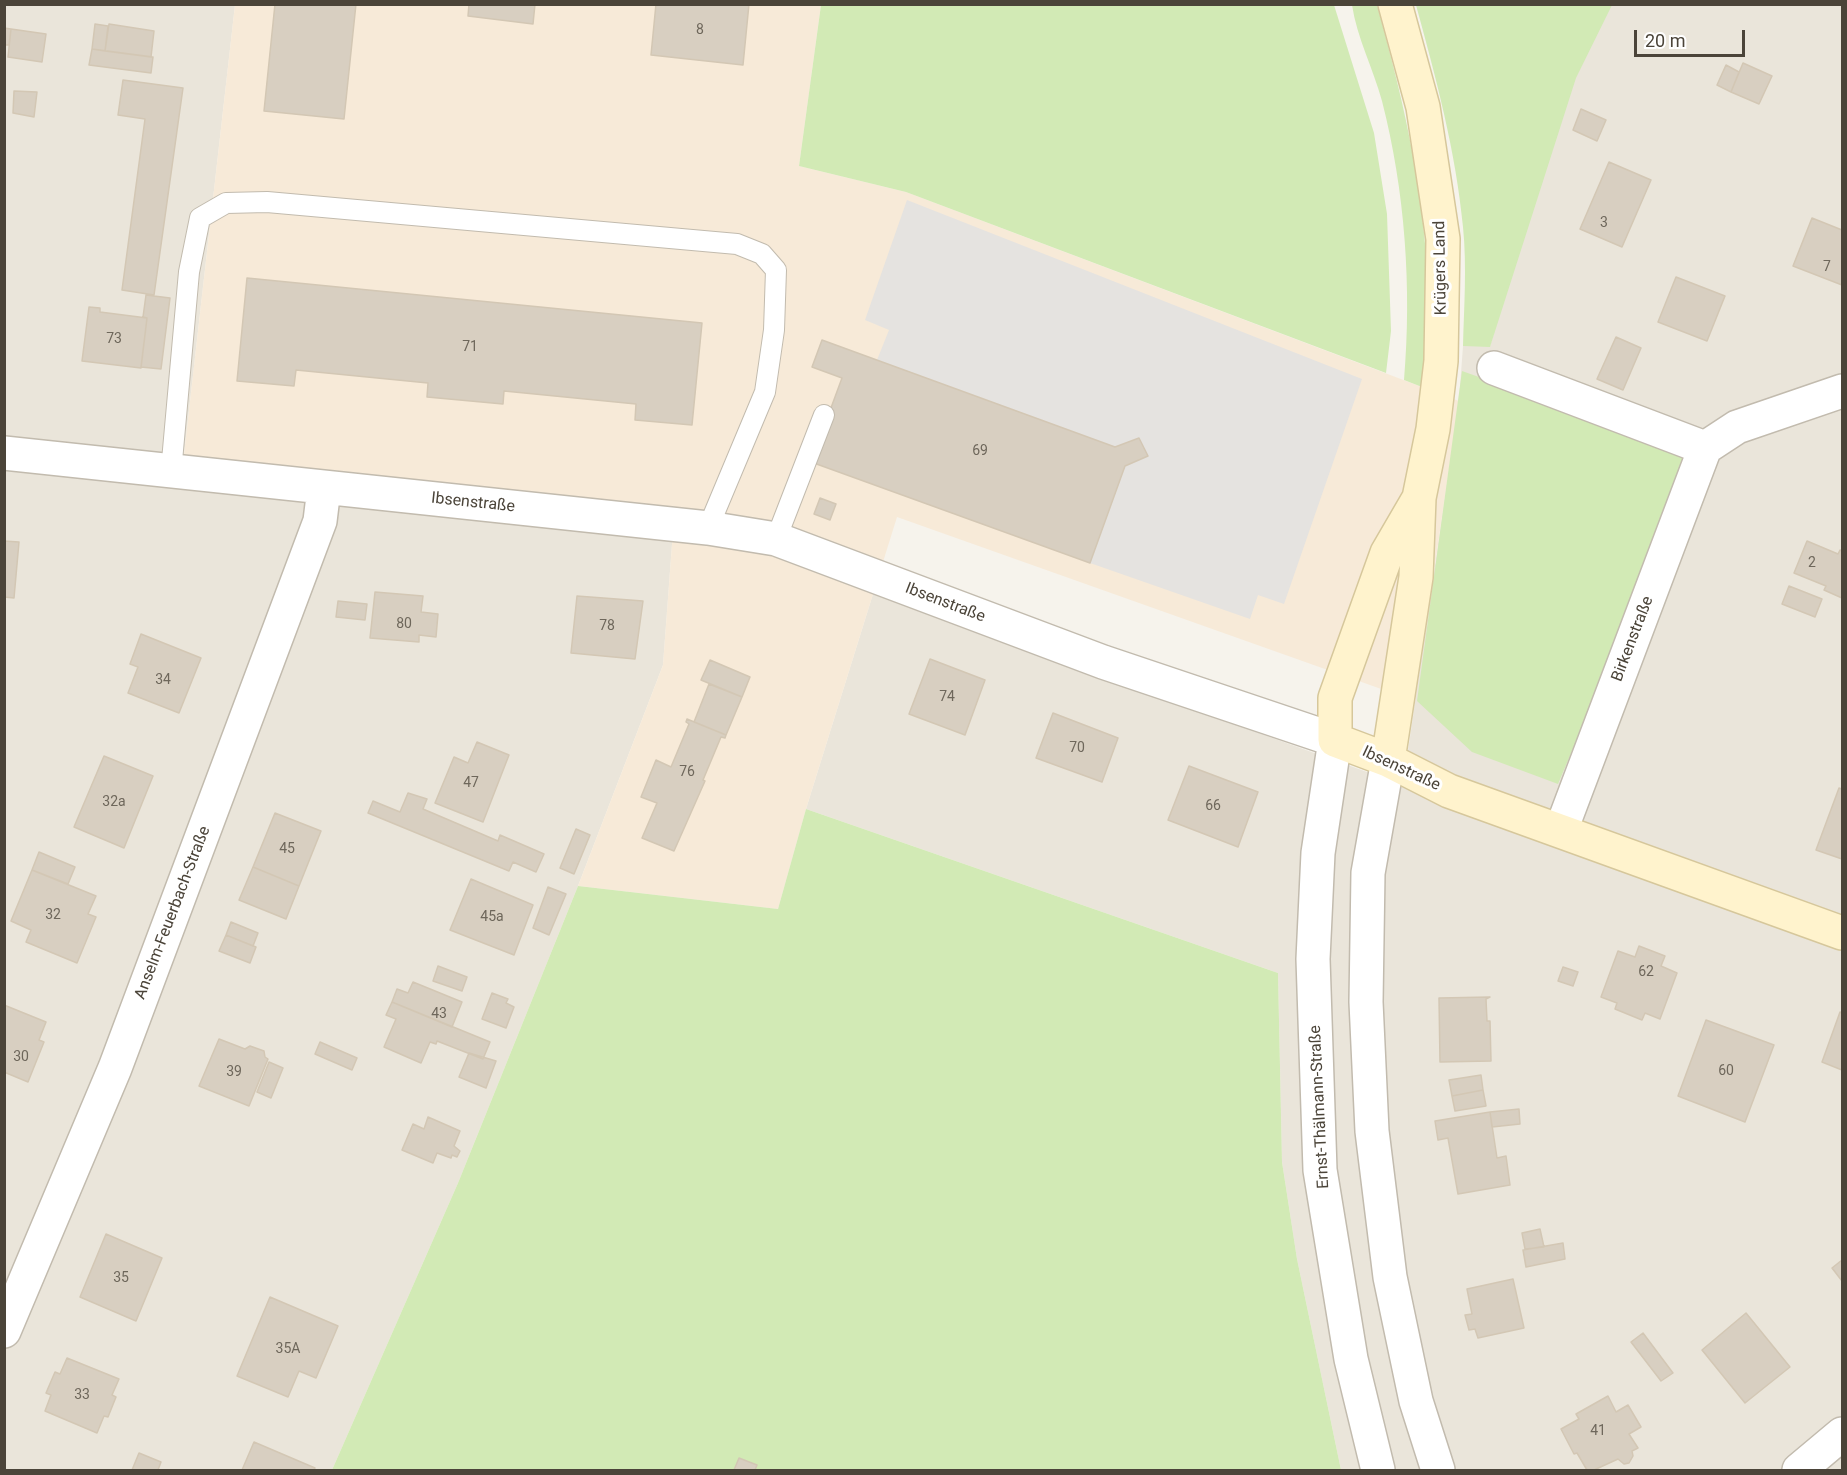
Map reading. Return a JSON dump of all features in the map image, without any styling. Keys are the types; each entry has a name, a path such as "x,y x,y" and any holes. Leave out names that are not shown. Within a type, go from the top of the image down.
{"street":[{"name":"Krügers Land","path":"1388,760 1416,577 1419,498 1433,429 1441,361 1443,239 1423,107 1395,4"},
{"path":"1494,368 1705,448 1737,427 1842,391"},
{"name":"Birkenstraße","path":"1561,830 1705,448"},
{"name":"Ibsenstraße","path":"4,453 708,528 776,539 1103,662 1335,740 1388,760 1449,791 1842,933"},
{"name":"Anselm-Feuerbach-Straße","path":"4,1331 114,1068 320,521 324,488"},
{"name":"Krügers Land","path":"1335,740 1335,698 1387,553 1419,498"},
{"name":"Ernst-Thälmann-Straße","path":"1335,740 1318,853 1313,959 1320,1170 1351,1359 1378,1470"},
{"path":"1388,760 1368,873 1366,1002 1372,1131 1390,1277 1416,1401 1438,1470"},
{"path":"1799,1470 1842,1434"}],"lane":[{"path":"171,472 189,272 200,218 226,203 267,202 737,244 762,254 776,270 774,330 765,392 708,528"},
{"path":"776,539 824,415"}],"shaded area":[{"path":"5,5 235,5 182,472 673,531 663,665 578,886 458,1183 332,1470 5,1470"},
{"path":"235,5 821,5 799,166 906,192 1459,401 1415,701 897,517 806,809 778,909 578,886 663,665 673,531 182,472"},
{"path":"1591,5 1842,5 1842,1470 1341,1470 1297,1259 1282,1162 1278,973 806,809 873,594 1403,785 1459,401 1463,346 1490,346"},
{"path":"907,200 1362,379 1284,604 1258,595 1250,619 1090,563 1125,466 1147,456 1139,438 1115,447 877,360 889,330 865,320"}],"green space":[{"path":"821,5 1334,5 1374,133 1387,214 1391,331 1386,373 906,192 799,166"},
{"path":"1352,5 1377,5 1406,119 1420,196 1427,274 1428,323 1422,387 1404,380 1407,275 1401,204 1382,101"},
{"path":"1416,5 1612,5 1576,78 1490,347 1463,346 1465,257 1460,199 1444,115"},
{"path":"1462,371 1676,447 1685,458 1687,478 1558,784 1472,752 1417,701"},
{"path":"806,809 1278,973 1282,1162 1297,1259 1341,1470 332,1470 458,1183 578,886 778,909"}],"building":[{"path":"275,4 356,4 344,119 264,111"},
{"path":"469,4 535,4 533,24 468,16"},
{"path":"656,4 749,4 743,65 651,55"},
{"path":"95,24 108,26 105,51 92,49"},
{"path":"109,24 154,31 151,57 105,51"},
{"path":"4,28 11,29 9,45 4,45"},
{"path":"11,29 46,34 42,62 8,57"},
{"path":"92,49 153,57 151,73 89,65"},
{"path":"1743,63 1772,76 1759,104 1731,92"},
{"path":"1726,65 1739,72 1731,92 1717,85"},
{"path":"123,80 183,88 154,295 122,290 145,119 118,115"},
{"path":"14,91 37,92 34,117 13,113"},
{"path":"1581,109 1606,120 1597,141 1573,130"},
{"path":"1609,162 1651,180 1622,247 1580,229"},
{"path":"1812,218 1842,230 1842,285 1793,266"},
{"path":"1676,277 1725,296 1707,341 1658,322"},
{"path":"247,278 702,323 692,425 635,420 636,404 504,391 503,404 427,397 428,383 296,370 294,386 237,381"},
{"path":"146,295 170,298 161,369 141,367 147,318 143,317"},
{"path":"89,307 100,308 100,312 147,318 141,368 82,361"},
{"path":"1616,337 1641,348 1623,390 1597,379"},
{"path":"822,340 1115,447 1139,438 1148,456 1125,466 1090,563 811,462 842,378 812,367"},
{"path":"820,498 836,504 830,520 814,514"},
{"path":"4,541 19,542 14,598 4,597"},
{"path":"1807,541 1838,554 1840,550 1842,551 1842,598 1824,590 1826,586 1794,573"},
{"path":"1789,586 1822,599 1815,617 1782,604"},
{"path":"375,592 423,596 421,612 438,614 436,637 419,635 419,642 370,638"},
{"path":"577,596 643,601 635,659 571,653"},
{"path":"338,601 367,604 365,620 336,617"},
{"path":"141,634 201,658 179,713 128,693 138,667 130,664"},
{"path":"930,659 985,680 965,735 909,714"},
{"path":"710,660 750,677 742,697 701,680"},
{"path":"709,684 742,697 726,735 694,722"},
{"path":"1053,713 1118,738 1102,782 1036,758"},
{"path":"687,719 726,735 725,738 721,737 703,780 705,781 674,851 642,838 657,803 641,797 656,760 671,767 689,724 686,722"},
{"path":"477,742 509,755 483,822 435,803 454,757 468,763"},
{"path":"104,756 153,776 124,848 74,827"},
{"path":"1189,766 1258,792 1238,847 1168,820"},
{"path":"1839,788 1842,789 1842,859 1816,850"},
{"path":"408,793 427,799 423,809 498,841 500,835 544,854 536,872 513,862 509,871 368,813 373,801 400,812"},
{"path":"275,813 321,831 299,886 253,867"},
{"path":"576,829 590,835 574,874 560,868"},
{"path":"39,852 75,867 68,884 32,870"},
{"path":"253,867 299,886 286,919 239,900"},
{"path":"32,870 96,896 88,914 96,917 77,963 26,942 31,930 11,921"},
{"path":"471,879 533,905 514,955 450,930"},
{"path":"548,887 566,894 549,935 533,928"},
{"path":"231,922 258,933 253,946 226,935"},
{"path":"226,935 256,947 250,963 219,951"},
{"path":"1639,946 1665,956 1661,966 1677,973 1660,1019 1645,1013 1642,1020 1615,1009 1617,1003 1601,997 1618,951 1635,957"},
{"path":"438,966 467,977 462,991 433,981"},
{"path":"1563,967 1578,972 1573,986 1558,981"},
{"path":"413,982 462,1002 452,1027 392,1002 397,989 408,993"},
{"path":"492,993 508,999 506,1003 514,1007 506,1028 482,1019"},
{"path":"1490,997 1486,999 1487,1021 1490,1021 1491,1061 1440,1062 1439,998"},
{"path":"392,1002 490,1042 483,1059 437,1041 436,1044 430,1042 421,1063 384,1047 396,1019 386,1015"},
{"path":"4,1005 46,1022 39,1040 44,1042 28,1082 4,1072"},
{"path":"1840,1012 1842,1013 1842,1070 1822,1062"},
{"path":"1706,1020 1774,1045 1745,1122 1678,1096"},
{"path":"219,1039 245,1049 250,1046 264,1051 268,1059 249,1106 199,1086"},
{"path":"320,1042 357,1058 352,1070 315,1054"},
{"path":"469,1053 496,1061 486,1088 459,1077"},
{"path":"269,1062 283,1068 271,1098 257,1092"},
{"path":"1481,1075 1483,1090 1452,1096 1449,1080"},
{"path":"1483,1090 1486,1106 1455,1111 1452,1096"},
{"path":"1519,1109 1520,1124 1492,1127 1490,1112"},
{"path":"1490,1112 1497,1158 1506,1156 1510,1185 1458,1194 1448,1138 1438,1140 1435,1121"},
{"path":"428,1117 460,1131 454,1146 460,1151 457,1157 452,1155 451,1158 437,1153 433,1163 402,1150 413,1124 424,1129"},
{"path":"1540,1229 1544,1247 1525,1249 1522,1233"},
{"path":"106,1234 162,1258 136,1321 80,1297"},
{"path":"1563,1243 1565,1259 1526,1267 1523,1250"},
{"path":"1842,1260 1842,1281 1832,1268"},
{"path":"1513,1279 1524,1328 1478,1338 1475,1329 1469,1330 1465,1315 1472,1314 1467,1289"},
{"path":"270,1297 338,1326 316,1378 299,1371 288,1397 237,1376"},
{"path":"1746,1313 1790,1367 1745,1403 1702,1350"},
{"path":"1643,1333 1673,1373 1661,1381 1631,1342"},
{"path":"67,1358 119,1379 112,1395 116,1397 108,1417 104,1416 97,1433 45,1411 51,1395 46,1393 55,1372 60,1374"},
{"path":"1608,1396 1616,1412 1628,1405 1641,1427 1629,1434 1638,1448 1632,1451 1633,1456 1629,1463 1624,1464 1618,1459 1594,1470 1587,1470 1577,1453 1574,1454 1561,1429 1579,1419 1576,1414"},
{"path":"254,1442 315,1468 314,1470 242,1470"},
{"path":"139,1453 161,1462 158,1470 132,1470"},
{"path":"739,1458 757,1465 755,1470 734,1470"}]}
